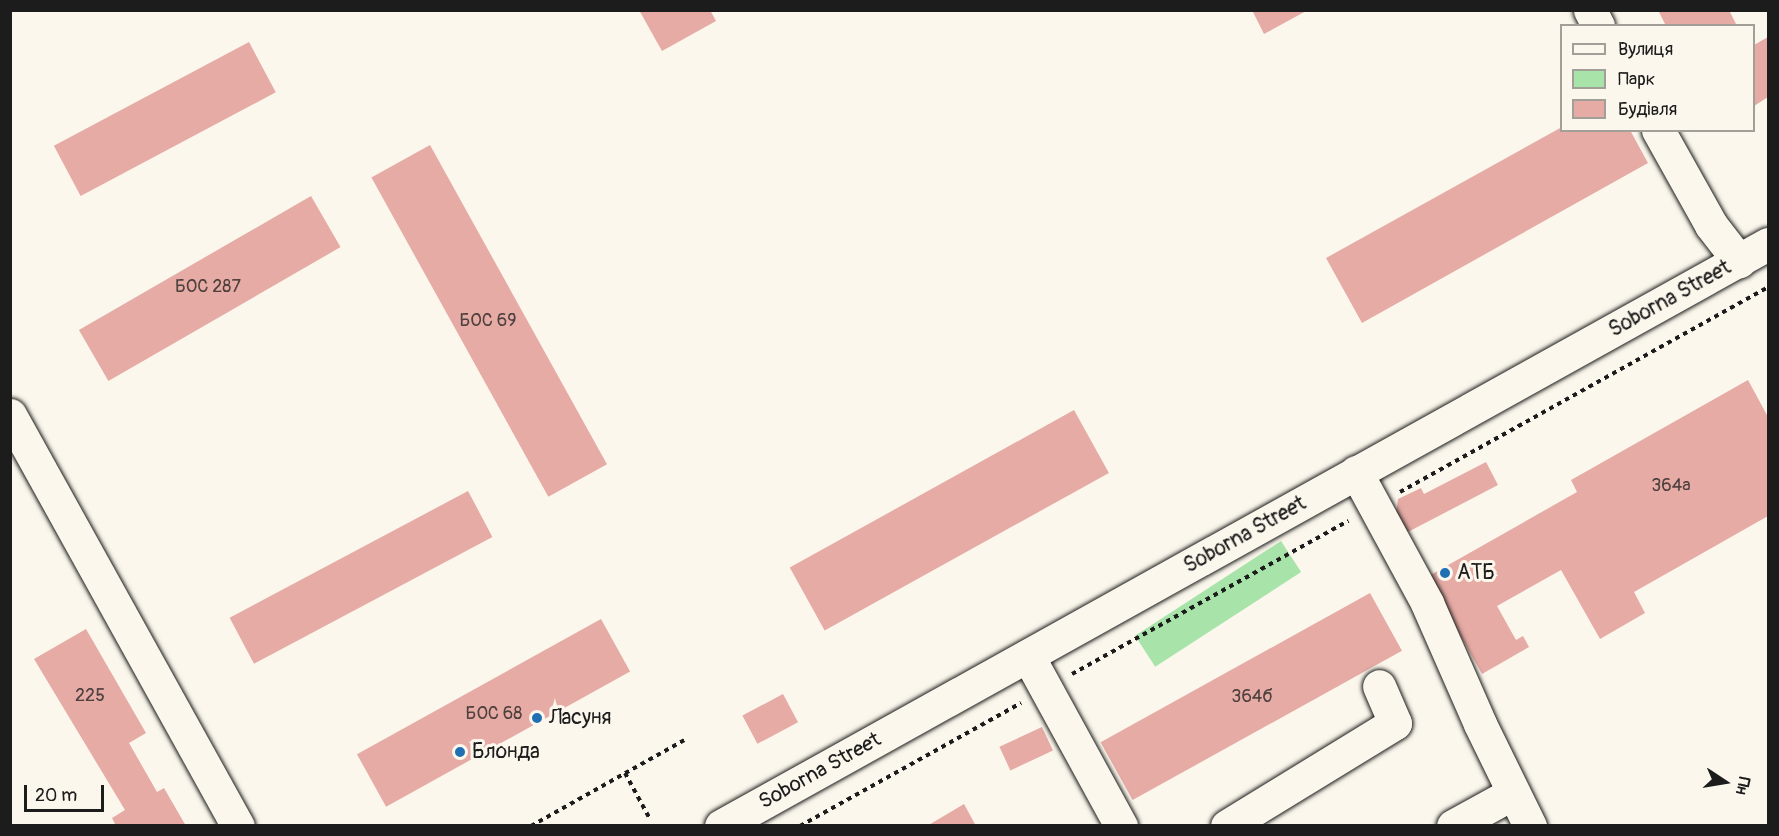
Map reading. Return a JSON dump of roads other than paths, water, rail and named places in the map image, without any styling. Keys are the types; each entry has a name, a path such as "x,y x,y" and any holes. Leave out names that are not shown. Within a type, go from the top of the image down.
{"main road":[{"path":"1590,10 1597,24"},
{"path":"1659,132 1711,225 1739,261"},
{"name":"Soborna Street","path":"721,825 1768,244"},
{"path":"10,415 238,825"},
{"path":"1356,472 1427,603 1513,793 1530,825"},
{"path":"1028,656 1120,825"},
{"path":"1227,825 1395,723 1379,686"},
{"path":"1453,825 1513,793"}],"place":[{"name":"АТБ","path":"1445,573"},
{"name":"Ласуня","path":"537,718"},
{"name":"Блонда","path":"460,752"}]}
